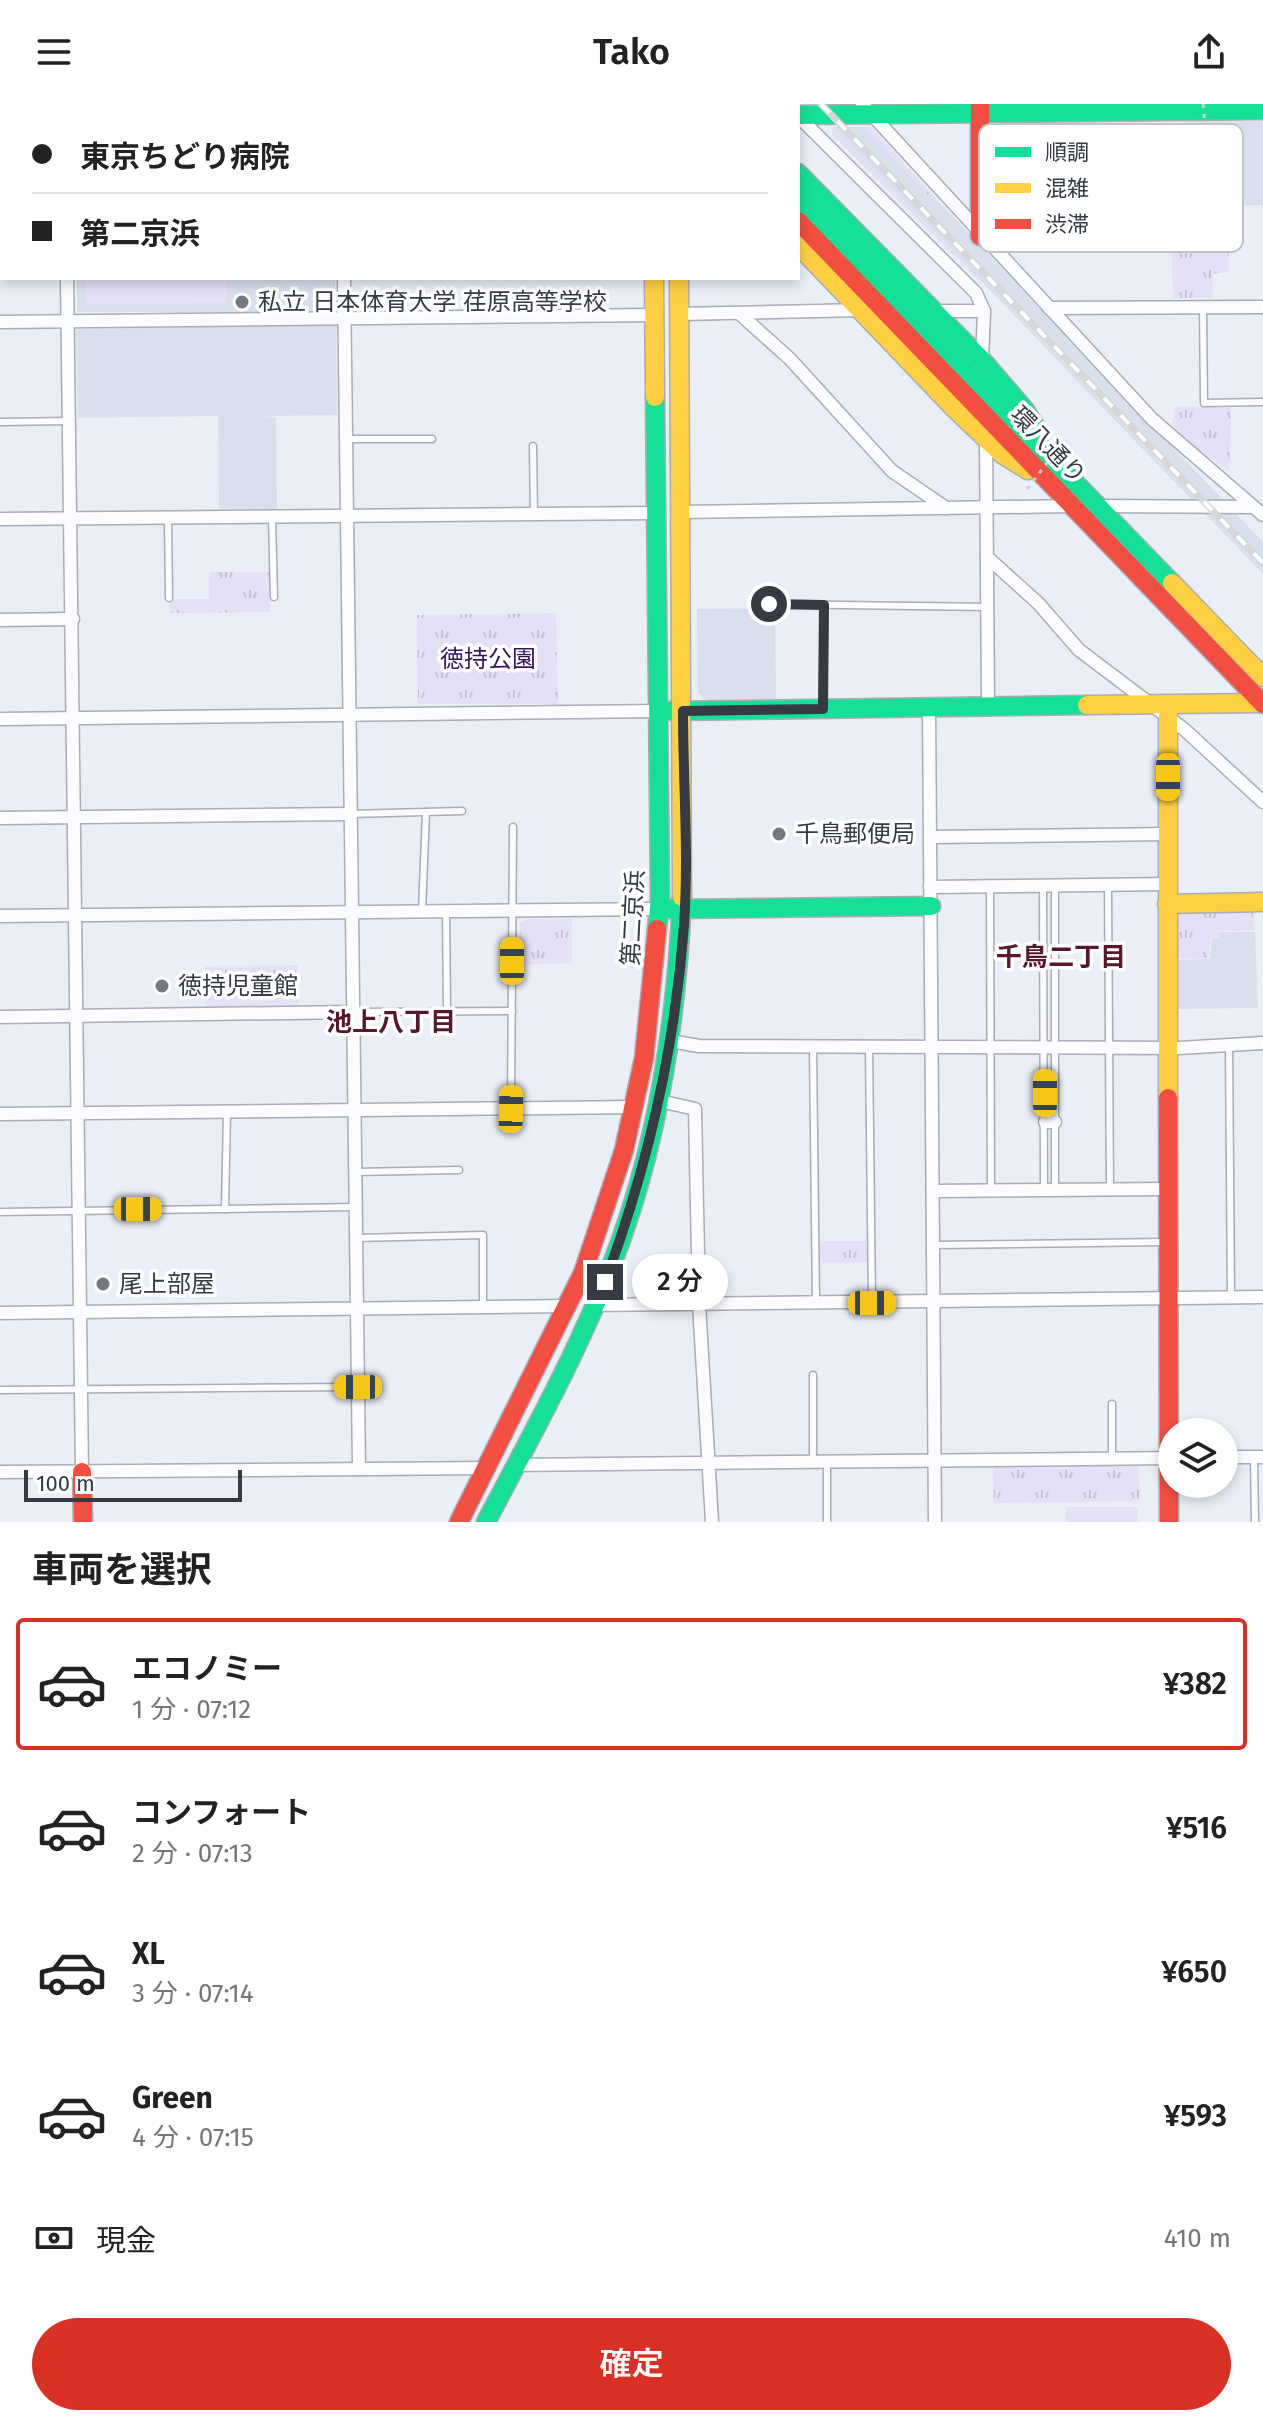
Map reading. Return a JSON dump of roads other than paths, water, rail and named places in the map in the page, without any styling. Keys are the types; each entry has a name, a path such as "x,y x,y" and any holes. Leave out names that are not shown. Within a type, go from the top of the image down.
{"main road":[{"path":"800,116 866,109 1263,110"},
{"path":"800,175 982,360 1025,410 1061,468"},
{"name":"環八通り","path":"800,198 1263,677"},
{"name":"環八通り","path":"800,223 1263,703"},
{"path":"800,247 986,439 1055,487"},
{"name":"第二京浜","path":"459,1522 569,1306 598,1232 634,1107 652,1009 660,909 654,280"},
{"name":"第二京浜","path":"486,1522 596,1305 637,1193 671,1041 684,909 679,280"},
{"path":"659,711 1263,703"},
{"path":"1168,716 1170,1418"},
{"path":"1167,904 1263,902"},
{"path":"660,909 931,906"},
{"path":"82,1472 83,1522"},
{"path":"1169,1498 1169,1522"}],"street":[{"path":"866,109 979,235"},
{"path":"800,118 976,293 984,311 982,360"},
{"path":"995,252 1152,419 1259,509"},
{"path":"67,280 82,1472"},
{"path":"344,280 359,1469"},
{"path":"1049,308 1263,307"},
{"path":"679,314 861,310"},
{"path":"933,311 984,311"},
{"path":"740,314 790,359 892,471 947,509"},
{"path":"0,322 655,315"},
{"path":"986,439 988,707"},
{"path":"681,512 1074,506"},
{"path":"1098,506 1259,509"},
{"path":"0,519 657,513"},
{"path":"987,557 1038,603 1079,650 1168,716 1263,802"},
{"path":"0,620 73,619"},
{"path":"929,707 935,1522"},
{"path":"0,719 659,711"},
{"path":"0,818 351,814"},
{"path":"930,837 1168,834"},
{"path":"930,887 1168,884"},
{"path":"0,916 660,909"},
{"path":"0,1017 353,1012"},
{"path":"671,1041 699,1046 991,1048 1168,1048 1263,1043"},
{"path":"660,1101 695,1109 699,1304 712,1522"},
{"path":"0,1114 634,1107"},
{"path":"933,1191 1169,1189"},
{"path":"0,1313 1263,1297"},
{"path":"1238,1457 1259,1457"},
{"path":"515,1465 1158,1458"},
{"path":"0,1472 487,1468"}],"lane":[{"path":"1203,307 1204,403 1263,402"},
{"path":"0,422 69,421"},
{"path":"346,439 432,439"},
{"path":"533,446 534,514"},
{"path":"272,517 274,597"},
{"path":"168,519 169,598"},
{"path":"769,604 988,607"},
{"path":"823,709 824,605"},
{"path":"351,814 462,811"},
{"path":"422,912 426,812"},
{"path":"511,1109 513,827"},
{"path":"1049,885 1049,1048"},
{"path":"1049,885 1050,1190"},
{"path":"1108,885 1110,1190"},
{"path":"990,886 991,1191"},
{"path":"446,911 447,1011"},
{"path":"353,1012 512,1011"},
{"path":"1229,1043 1231,1298"},
{"path":"869,1046 872,1303"},
{"path":"813,1047 816,1304"},
{"path":"225,1209 227,1112"},
{"path":"355,1172 459,1170"},
{"path":"0,1212 356,1207"},
{"path":"356,1238 483,1235 483,1307"},
{"path":"933,1245 1169,1242"},
{"path":"813,1375 813,1462"},
{"path":"0,1390 358,1387"},
{"path":"1112,1404 1112,1459"},
{"path":"1255,1522 1259,1457"},
{"path":"827,1462 827,1522"}],"railway":[{"path":"821,104 1263,563"}],"place":[{"name":"私立 日本体育大学 荏原高等学校","path":"242,302"},
{"name":"千鳥郵便局","path":"779,834"},
{"name":"徳持児童館","path":"162,986"},
{"name":"尾上部屋","path":"103,1284"}],"district":[{"name":"千鳥二丁目","path":"1061,957"},
{"name":"池上八丁目","path":"391,1022"}],"park label":[{"name":"徳持公園","path":"488,659"}]}
